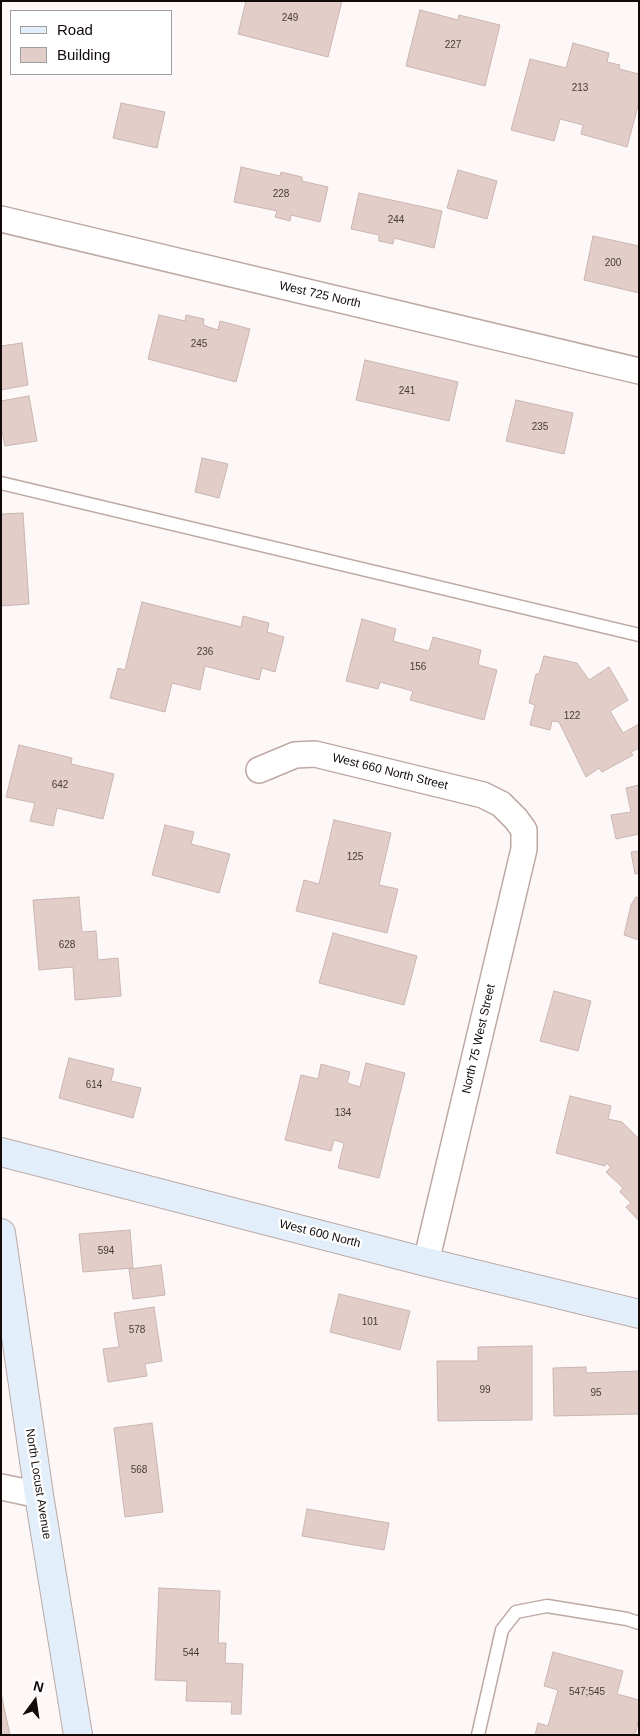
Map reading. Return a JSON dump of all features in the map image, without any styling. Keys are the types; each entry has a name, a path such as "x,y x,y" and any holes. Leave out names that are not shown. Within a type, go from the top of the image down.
{"street":[{"name":"West 725 North","path":"1,219 639,371"},
{"name":"West 660 North Street","path":"259,770 295,755 315,754 483,795 501,804 516,819"},
{"name":"North 75 West Street","path":"426,1262 524,849 524,830 516,819"},
{"name":"West 600 North","path":"1,1152 426,1262 639,1314"},
{"name":"North Locust Avenue","path":"1,1233 39,1495 78,1735"},
{"path":"1,1487 39,1495"}],"lane":[{"path":"1,483 639,635"},
{"path":"478,1735 502,1630 516,1612 547,1606 626,1619 639,1623"}],"building":[{"path":"246,1 342,1 328,57 238,34"},
{"path":"420,10 458,20 459,15 500,25 485,86 406,66"},
{"path":"573,43 609,53 607,62 620,65 619,69 639,74 639,102 627,147 581,134 583,125 560,119 554,141 511,130 530,59 566,68"},
{"path":"121,103 165,112 157,148 113,138"},
{"path":"241,167 280,176 281,172 302,177 302,181 328,187 320,222 291,215 290,221 275,217 277,211 234,202"},
{"path":"458,170 497,181 487,219 447,208"},
{"path":"359,193 442,211 434,248 394,238 393,244 379,241 379,235 351,229"},
{"path":"593,236 639,246 639,293 584,280"},
{"path":"159,315 185,321 186,315 204,319 203,325 218,330 220,321 250,329 236,382 148,359"},
{"path":"22,343 28,385 1,390 1,346"},
{"path":"365,360 458,382 449,421 356,400"},
{"path":"29,396 37,441 5,446 1,427 1,401"},
{"path":"516,400 573,413 564,454 506,441"},
{"path":"202,458 228,464 219,498 195,492"},
{"path":"23,513 29,604 1,606 1,514"},
{"path":"142,602 241,627 243,616 269,623 267,632 284,637 275,672 262,668 259,680 205,666 200,690 172,683 165,712 110,698 118,668 125,670"},
{"path":"362,619 396,629 393,641 429,651 433,637 481,650 478,665 497,670 484,720 410,700 413,691 380,682 378,689 346,681"},
{"path":"544,656 577,663 589,680 609,667 628,700 610,711 623,733 639,724 639,748 631,752 633,755 602,772 599,768 586,777 559,722 552,721 550,730 530,725 535,705 529,703 536,674 539,674"},
{"path":"19,745 72,758 71,764 114,774 103,819 57,808 53,826 30,821 35,803 6,797"},
{"path":"639,785 639,834 616,839 611,815 631,812 626,788"},
{"path":"334,820 391,833 379,885 398,889 387,933 296,911 304,880 319,884"},
{"path":"165,825 194,832 191,844 230,854 219,893 152,875"},
{"path":"639,851 639,873 635,874 631,852"},
{"path":"79,897 82,932 96,931 98,960 118,958 121,996 75,1000 73,967 39,970 33,900"},
{"path":"636,897 639,898 639,940 624,935 631,905"},
{"path":"333,933 417,956 404,1005 319,983"},
{"path":"554,991 591,1001 578,1051 540,1041"},
{"path":"69,1058 114,1069 111,1081 141,1088 133,1118 59,1098"},
{"path":"366,1063 405,1073 379,1178 338,1168 344,1143 334,1140 331,1151 285,1140 301,1075 318,1079 321,1064 350,1072 347,1083 360,1087"},
{"path":"570,1096 611,1106 608,1119 622,1122 639,1139 639,1221 626,1207 631,1203 620,1192 623,1188 606,1172 611,1167 606,1163 605,1166 556,1153"},
{"path":"130,1230 133,1268 83,1272 79,1234"},
{"path":"161,1265 165,1295 133,1299 129,1269"},
{"path":"339,1294 410,1311 400,1350 330,1332"},
{"path":"154,1307 162,1361 145,1364 147,1376 108,1382 103,1349 119,1347 114,1313"},
{"path":"532,1346 532,1420 438,1421 437,1361 478,1361 478,1347"},
{"path":"586,1367 586,1373 639,1371 639,1414 554,1416 553,1368"},
{"path":"152,1423 163,1512 125,1517 114,1428"},
{"path":"307,1509 389,1523 384,1550 302,1536"},
{"path":"159,1588 220,1591 218,1643 226,1643 225,1663 243,1664 241,1714 231,1714 232,1702 186,1701 187,1681 155,1680"},
{"path":"553,1652 623,1671 617,1694 639,1700 639,1719 635,1735 535,1735 538,1723 548,1726 558,1690 544,1686"},
{"path":"1,1693 10,1735 1,1735"}]}
